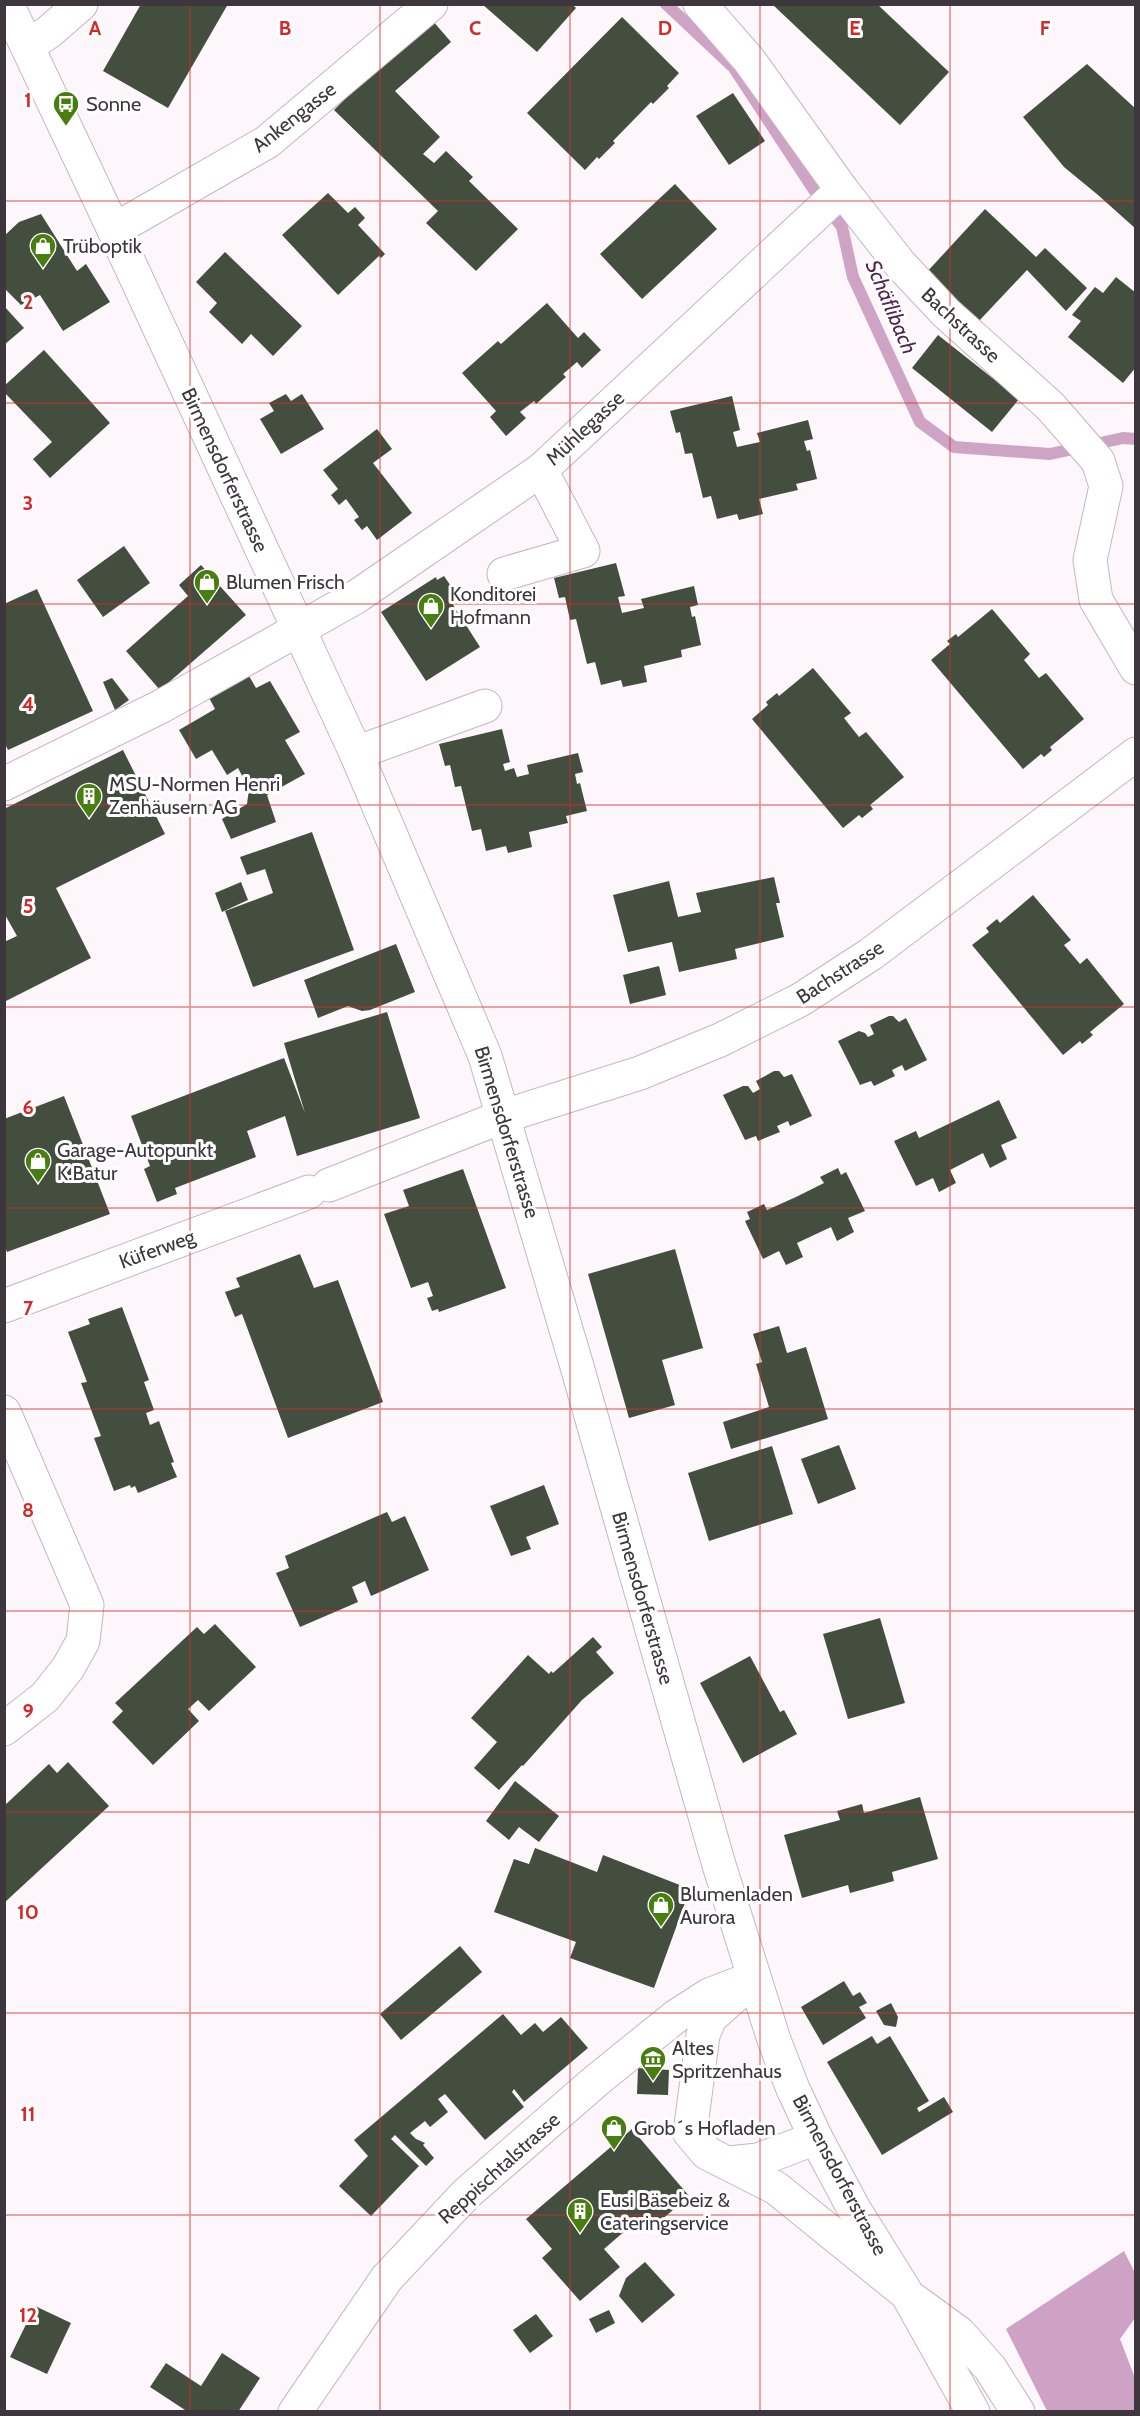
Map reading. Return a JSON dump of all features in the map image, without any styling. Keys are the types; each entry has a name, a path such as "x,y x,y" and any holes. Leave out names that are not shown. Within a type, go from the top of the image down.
{"street":[{"name":"Birmensdorferstrasse","path":"7,4 356,753 485,1056 753,1978 793,2089 816,2138 854,2209 907,2294 973,2412"},
{"path":"28,46 50,31 81,4"},
{"name":"Ankengasse","path":"114,230 267,142 431,4"},
{"name":"Bachstrasse","path":"700,4 749,60 830,201 900,264 946,313 1050,406 1098,461 1106,486 1090,560 1096,600 1136,668"},
{"name":"Mühlegasse","path":"4,784 162,706 356,597 541,470 830,201"},
{"path":"504,574 583,551 541,470"},
{"path":"356,753 485,706"},
{"name":"Bachstrasse","path":"504,1116 640,1072 720,1040 800,1000 871,954 1136,754"},
{"name":"Küferweg","path":"4,1306 417,1152 504,1116"},
{"path":"4,1412 87,1605 82,1641 68,1668 45,1697 4,1729"},
{"path":"753,1978 710,2018 703,2035 690,2133 707,2153 776,2187 907,2294"},
{"name":"Reppischtalstrasse","path":"295,2412 387,2278 466,2194 597,2080 675,2017 710,1995 753,1978"},
{"path":"729,2163 758,2160 816,2138"},
{"name":"Birmensdorferstrasse","path":"907,2294 959,2333 990,2368 1018,2412"}],"shaded area":[{"path":"1124,2251 1135,2273 1135,2318 1120,2339 1135,2378 1135,2411 1047,2411 1006,2329"}],"building":[{"path":"141,4 228,4 168,108 103,71"},
{"path":"482,4 572,4 576,8 537,52"},
{"path":"772,4 877,4 949,72 900,125"},
{"path":"622,17 679,73 667,86 669,88 653,104 651,102 613,141 615,143 585,170 527,113"},
{"path":"432,20 451,42 395,91 440,137 423,154 434,163 446,151 473,177 469,181 518,229 476,271 426,223 438,211 334,110 373,71"},
{"path":"1087,64 1136,109 1136,229 1064,167 1023,117"},
{"path":"733,93 765,141 729,165 696,116"},
{"path":"675,184 717,229 642,299 600,254"},
{"path":"328,193 348,213 355,207 365,218 358,225 385,254 381,258 379,256 338,295 282,235"},
{"path":"985,209 1036,257 1045,248 1087,288 1066,311 1027,270 978,322 926,273"},
{"path":"41,214 77,271 86,264 110,302 63,331 40,295 21,305 4,288 4,236 19,222"},
{"path":"225,252 302,326 273,356 251,334 242,344 209,312 217,303 196,282"},
{"path":"1116,277 1136,293 1136,367 1123,383 1068,337 1081,321 1072,315 1095,287 1103,293"},
{"path":"547,303 578,338 584,332 601,350 582,368 577,362 563,374 566,377 536,404 534,401 520,412 526,418 506,436 490,417 496,411 462,373 498,341 501,344"},
{"path":"4,306 24,328 4,345"},
{"path":"938,335 1019,399 992,432 912,368"},
{"path":"44,350 110,423 50,478 33,459 52,442 4,392 4,386"},
{"path":"286,394 291,401 302,394 324,429 281,454 260,419 274,411 269,403"},
{"path":"732,396 740,430 733,432 737,447 760,442 757,433 808,420 813,439 804,441 807,451 810,450 817,479 796,484 798,490 759,499 763,514 739,520 737,514 717,519 711,496 703,498 692,453 685,454 680,432 676,433 670,411"},
{"path":"377,429 392,449 373,463 412,513 377,540 367,526 362,530 354,520 359,517 346,499 339,505 331,495 338,489 323,470"},
{"path":"124,546 150,583 103,617 77,580"},
{"path":"616,563 625,596 618,597 622,613 644,608 641,599 694,586 698,605 690,607 692,617 695,616 701,645 681,650 682,657 644,666 647,682 623,687 621,680 601,685 595,662 587,664 576,619 570,620 565,597 559,598 554,578"},
{"path":"201,565 246,615 160,690 126,651 188,596 179,585"},
{"name":"Konditorei Hofmann","path":"444,576 457,595 450,600 480,647 426,681 381,612 436,577 437,580"},
{"path":"37,589 93,711 8,750 4,742 4,604"},
{"path":"992,609 1030,654 1024,660 1039,678 1046,673 1084,719 1050,747 1052,750 1044,757 1041,754 1023,769 931,660 950,644 947,641 956,634 958,637"},
{"path":"813,668 851,713 844,718 859,737 866,732 904,777 870,805 873,809 862,818 859,815 843,828 752,719 768,705 766,702 777,693 779,696"},
{"path":"245,669 256,688 270,681 300,732 285,740 305,774 267,795 276,822 231,839 222,819 247,804 249,789 238,768 227,775 212,750 196,759 179,730 215,709 206,692"},
{"path":"112,678 129,700 115,710 103,682"},
{"path":"502,729 510,762 503,764 505,771 514,768 517,777 529,774 527,765 578,753 583,772 575,774 577,784 580,783 587,811 566,816 568,823 529,832 532,847 508,853 506,846 486,851 481,829 472,831 461,786 455,787 450,765 445,766 439,744"},
{"path":"123,750 165,834 56,888 91,958 4,1002 4,942 17,936 4,913 4,809"},
{"path":"312,832 354,950 253,987 225,911 273,893 265,869 247,875 240,857"},
{"path":"774,877 780,903 776,903 784,937 735,949 737,959 679,972 672,942 628,952 613,895 669,881 678,917 701,912 696,893"},
{"path":"241,882 248,900 222,912 215,893"},
{"path":"1033,895 1071,940 1064,945 1080,964 1087,958 1124,1004 1090,1032 1093,1035 1082,1044 1080,1041 1063,1055 972,945 989,932 986,928 997,919 1000,923"},
{"path":"396,944 415,992 370,1010 362,1011 348,1006 318,1018 304,980"},
{"path":"659,966 666,995 630,1004 623,975"},
{"path":"387,1012 420,1118 297,1156 285,1116 247,1131 256,1157 175,1188 177,1194 157,1202 144,1169 150,1166 131,1116 284,1058 305,1113 284,1043"},
{"path":"893,1016 899,1022 906,1018 927,1060 905,1071 902,1065 892,1070 895,1076 874,1086 871,1081 860,1085 838,1041 859,1031 868,1037 874,1034 870,1025"},
{"path":"774,1071 779,1071 784,1077 792,1074 812,1116 790,1126 788,1121 777,1126 780,1132 758,1141 756,1136 745,1140 723,1095 743,1086 748,1086 753,1093 760,1089 756,1081"},
{"path":"64,1096 110,1214 7,1252 4,1244 4,1119"},
{"path":"999,1100 1017,1138 1001,1145 1007,1159 990,1168 983,1153 950,1170 956,1183 939,1192 933,1178 916,1186 894,1141 916,1131 919,1138"},
{"path":"838,1168 841,1175 846,1172 865,1211 848,1218 854,1232 837,1241 831,1227 797,1243 803,1257 786,1265 779,1251 763,1259 745,1221 750,1219 747,1212 764,1204 767,1210 796,1197 824,1183 820,1177"},
{"path":"463,1169 506,1288 439,1312 438,1309 432,1311 427,1298 433,1296 428,1282 411,1288 384,1214 409,1206 403,1190"},
{"path":"675,1249 703,1348 662,1360 675,1405 629,1418 588,1274"},
{"path":"300,1254 314,1288 338,1280 383,1402 288,1438 242,1314 235,1317 225,1292 240,1287 236,1278"},
{"path":"122,1307 149,1380 144,1382 154,1410 146,1413 150,1425 159,1421 177,1477 138,1493 135,1486 131,1488 130,1485 114,1491 94,1438 101,1436 81,1383 87,1382 68,1332 90,1324 88,1319"},
{"path":"779,1326 787,1353 806,1347 828,1419 731,1449 723,1422 769,1407 756,1364 762,1362 753,1334"},
{"path":"839,1445 856,1489 818,1504 801,1459"},
{"path":"772,1446 793,1514 709,1541 688,1473"},
{"path":"544,1485 559,1524 526,1537 531,1549 511,1556 490,1506"},
{"path":"387,1512 392,1522 405,1516 429,1570 371,1596 365,1581 352,1587 358,1602 300,1627 276,1573 289,1568 285,1556"},
{"path":"880,1618 905,1703 848,1719 823,1634"},
{"path":"215,1624 256,1667 209,1711 198,1700 188,1709 199,1721 153,1765 112,1722 123,1711 115,1703 197,1627 204,1634"},
{"path":"593,1637 602,1647 596,1652 614,1673 582,1700 499,1790 474,1768 497,1742 471,1718 528,1655 549,1674 551,1671 553,1673"},
{"path":"750,1656 780,1712 784,1710 797,1734 743,1763 700,1683"},
{"path":"68,1762 109,1806 4,1903 4,1806 49,1764 57,1773"},
{"path":"515,1781 559,1816 539,1842 519,1827 509,1840 486,1821"},
{"path":"920,1797 938,1859 892,1872 894,1881 850,1893 848,1885 802,1898 784,1835 840,1820 837,1811 862,1804 864,1813"},
{"path":"535,1848 597,1872 603,1855 690,1889 654,1988 570,1958 576,1942 494,1912 514,1859 529,1864"},
{"path":"460,1946 482,1972 401,2040 380,2014"},
{"path":"844,1981 853,1996 860,1992 867,2003 859,2007 866,2018 823,2045 801,2007"},
{"path":"891,2003 898,2017 896,2027 884,2025 876,2011"},
{"path":"503,2014 521,2035 535,2023 543,2032 561,2017 588,2048 524,2102 514,2089 512,2092 524,2107 485,2140 445,2094 438,2099 448,2112 430,2127 425,2121 410,2133 425,2143 423,2145 434,2158 426,2166 395,2135 391,2139 419,2166 371,2216 339,2186 368,2156 354,2140"},
{"path":"872,2036 877,2044 890,2036 929,2101 917,2108 919,2112 944,2097 953,2112 882,2155 827,2062"},
{"name":"Altes Spritzenhaus","path":"638,2068 669,2070 668,2095 637,2094"},
{"name":"Eusi Bäsebeiz & Cateringservice","path":"632,2129 689,2196 651,2229 641,2217 604,2249 620,2267 580,2301 542,2258 552,2249 526,2219"},
{"path":"645,2262 675,2295 642,2323 619,2296 626,2278"},
{"path":"35,2306 71,2323 47,2374 10,2357"},
{"path":"609,2310 615,2323 596,2333 589,2319"},
{"path":"536,2314 553,2336 530,2353 513,2330"},
{"path":"222,2353 260,2378 238,2412 184,2412 185,2410 150,2387 166,2363 201,2386"}],"waterway":[{"name":"Schäflibach","path":"666,4 734,68 814,190 842,227 853,277 920,422 954,447 1050,454 1123,438 1136,439"}],"place":[{"name":"Sonne","path":"66,127"},
{"name":"Trüboptik","path":"43,269"},
{"name":"Blumen Frisch","path":"207,605"},
{"name":"Konditorei Hofmann","path":"431,629"},
{"name":"MSU-Normen Henri Zenhäusern AG","path":"89,819"},
{"name":"Garage-Autopunkt K.Batur","path":"38,1184"},
{"name":"Blumenladen Aurora","path":"661,1928"},
{"name":"Altes Spritzenhaus","path":"653,2082"},
{"name":"Grob´s Hofladen","path":"614,2151"},
{"name":"Eusi Bäsebeiz & Cateringservice","path":"580,2234"}]}
